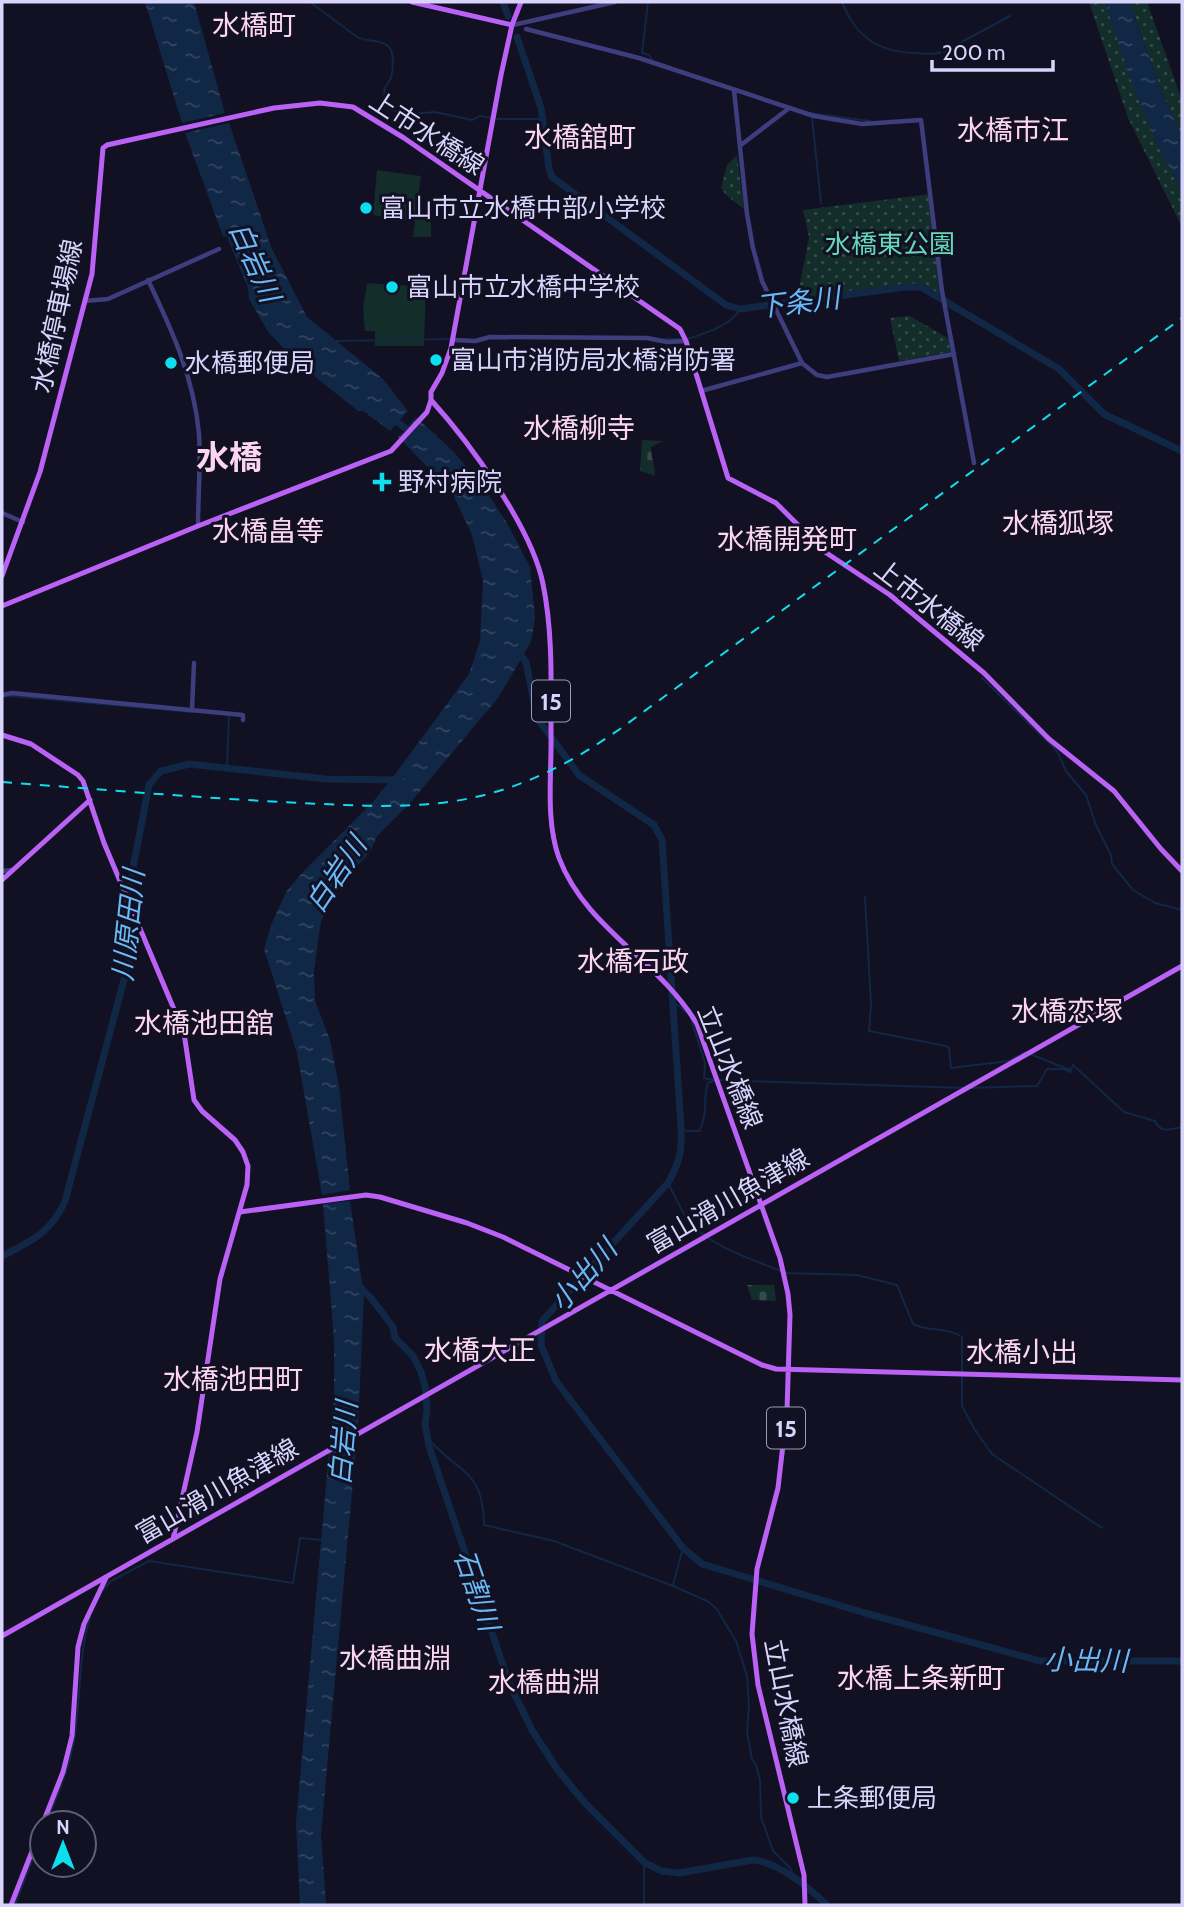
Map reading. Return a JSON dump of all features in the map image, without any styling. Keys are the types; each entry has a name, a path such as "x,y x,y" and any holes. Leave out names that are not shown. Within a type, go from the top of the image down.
{"main road":[{"path":"412,2 512,25"},
{"path":"2,606 395,448 428,412 431,392 449,357 453,340 512,25 521,2"},
{"name":"上市水橋線","path":"274,108 320,103 353,107 404,138 680,329 728,478 776,503 825,552 890,595 976,666 1049,739 1114,790 1182,871"},
{"name":"水橋停車場線","path":"2,576 40,472 85,301 92,271 103,148 274,108"},
{"name":"立山水橋線","path":"431,400 452,423 486,471 530,543 539,568 550,638 551,818 555,844 567,876 591,913 661,978 697,1024 785,1277 790,1315 782,1467 756,1577 752,1634 755,1668 805,1880 805,1905"},
{"path":"2,728 3,735 31,744 83,781 104,843 184,1033 194,1100 202,1111 235,1140 246,1159 247,1185 220,1279 197,1433 173,1539"},
{"path":"2,880 90,800"},
{"name":"富山滑川魚津線","path":"2,1636 1182,966"},
{"path":"240,1212 364,1195 380,1197 487,1230 762,1365 788,1370 1182,1380"},
{"path":"49,1809 63,1772 72,1736 78,1647 84,1623 106,1577"},
{"path":"11,1905 28,1862"}],"street":[{"path":"512,25 615,2"},
{"path":"526,29 639,58 814,116 862,124 921,120 944,304 974,463"},
{"path":"734,90 753,248 772,302 802,363 817,375 827,377 954,354"},
{"path":"740,146 788,109"},
{"path":"85,301 108,299 219,248"},
{"path":"148,280 181,354 195,405 200,449 198,526"},
{"path":"453,340 475,341 490,337 635,337 667,342 686,341"},
{"path":"701,391 802,363"},
{"path":"2,513 23,523"},
{"path":"192,710 194,663"},
{"path":"2,695 10,693 243,715 243,720"},
{"path":"2,871 12,870"}],"green space":[{"path":"1089,2 1105,2 1157,144 1182,192 1182,227 1128,118"},
{"path":"1129,2 1147,2 1182,100 1182,136 1163,95"},
{"path":"737,155 744,209 721,188 727,165"},
{"path":"377,170 421,176 415,218 431,220 431,237 413,237 415,221 373,215"},
{"name":"水橋東公園","path":"930,194 940,293 934,294 921,287 906,287 797,300 809,237 803,210"},
{"path":"367,283 426,287 424,346 375,346 375,331 365,331 363,309"},
{"path":"910,316 948,338 951,352 899,361 890,318"},
{"path":"642,440 663,441 651,447 655,476 640,471"},
{"path":"747,1285 774,1285 776,1301 752,1300"}],"water":[{"path":"145,2 194,2 225,113 182,123"},
{"path":"1105,2 1129,2 1163,95 1182,136 1182,192 1157,144 1129,75"},
{"path":"229,123 272,249 307,317 383,379 408,411 390,431 363,411 358,411 298,363 269,333 249,299 248,288 227,237 223,236 185,133"},
{"path":"416,417 454,452 484,488 507,523 530,567 535,618 531,642 498,698 410,803 377,836 370,852 336,890 321,921 314,971 315,1001 330,1040 339,1086 350,1190 322,1195 297,1053 264,949 271,925 286,892 373,802 393,777 469,674 480,641 483,581 472,535 452,492 398,437"},
{"path":"350,1201 364,1296 358,1426 321,1834 326,1905 300,1905 296,1823 334,1395 334,1339 323,1204"}],"waterway":[{"path":"310,2 357,37 388,46 392,52 393,66 384,92 391,107 401,115 435,112 472,120 480,116 498,119 543,119"},
{"name":"下条川","path":"503,2 508,16"},
{"path":"648,2 642,53 649,55 652,60"},
{"path":"842,2 854,25 879,46 922,54 943,52 1010,16"},
{"name":"下条川","path":"517,37 541,108 552,177 726,305 740,309 921,287 1059,369 1104,414 1182,451"},
{"path":"810,113 870,121"},
{"path":"812,117 821,203"},
{"path":"688,339 724,324 740,309"},
{"path":"334,341 451,339"},
{"path":"663,339 679,339"},
{"name":"白岩川","path":"392,418 413,434"},
{"name":"小出川","path":"518,652 526,662 537,718 579,775 654,825 662,840 681,1127 679,1156 668,1183 542,1321 541,1345 556,1381 683,1548 702,1564 865,1613 1040,1661 1182,1661"},
{"path":"982,678 1057,751 1066,771 1086,795 1096,825 1111,855 1112,864 1133,890 1155,903 1182,910"},
{"path":"2,697 192,712"},
{"path":"227,768 229,715"},
{"name":"川原田川","path":"2,1256 39,1235 54,1221 65,1201 129,961 125,909 149,785 161,771 189,764 326,779 400,780"},
{"path":"865,897 871,1004 869,1031 946,1046 949,1048 951,1068 1009,1061 1025,1052"},
{"path":"674,1004 685,1012"},
{"path":"691,1019 705,1063 704,1078 714,1080"},
{"path":"1030,1054 1070,1070"},
{"path":"969,1088 1037,1086 1047,1069 1064,1069 1070,1072 1073,1065 1124,1112 1155,1121 1163,1129 1182,1127"},
{"path":"681,1127 687,1131 699,1131 704,1118 708,1083 715,1080 964,1088"},
{"path":"668,1183 686,1217 705,1236 729,1250 781,1271"},
{"path":"786,1273 857,1275 897,1285 913,1324 962,1337 962,1371"},
{"name":"石割川","path":"358,1285 393,1327 395,1338 413,1356 421,1372 425,1386 425,1424 429,1446 509,1683 532,1730 557,1769 585,1803 644,1862 661,1871 679,1873 753,1860 763,1862 793,1877 827,1905"},
{"path":"962,1377 962,1406 992,1454 1102,1528"},
{"path":"427,1437 473,1481 479,1492 484,1525 554,1541 673,1586 707,1601 716,1608 736,1641 747,1676 747,1732 752,1759 760,1780 761,1817 773,1851 791,1869 794,1879"},
{"path":"103,1590 111,1581 149,1561 293,1583 300,1538 321,1540"},
{"path":"673,1585 683,1548"},
{"path":"52,1809 74,1741 83,1647 90,1617"},
{"path":"644,1862 644,1905"},
{"path":"15,1905 28,1871"}],"railway":[{"path":"2,782 247,800 385,806 463,800 523,782 573,759 620,729 1182,318"}],"place":[{"name":"富山市立水橋中部小学校","path":"366,208"},
{"name":"富山市立水橋中学校","path":"392,287"},
{"name":"富山市消防局水橋消防署","path":"436,360"},
{"name":"水橋郵便局","path":"171,363"},
{"name":"野村病院","path":"382,482"},
{"name":"上条郵便局","path":"793,1798"}],"district":[{"name":"水橋町","path":"254,25"},
{"name":"水橋市江","path":"1013,130"},
{"name":"水橋舘町","path":"580,137"},
{"name":"水橋柳寺","path":"579,428"},
{"name":"水橋","path":"229,457"},
{"name":"水橋狐塚","path":"1058,523"},
{"name":"水橋畠等","path":"268,531"},
{"name":"水橋開発町","path":"787,539"},
{"name":"水橋石政","path":"633,961"},
{"name":"水橋恋塚","path":"1067,1011"},
{"name":"水橋池田舘","path":"204,1023"},
{"name":"水橋大正","path":"480,1350"},
{"name":"水橋小出","path":"1022,1352"},
{"name":"水橋池田町","path":"233,1379"},
{"name":"水橋曲淵","path":"395,1658"},
{"name":"水橋上条新町","path":"921,1678"},
{"name":"水橋曲淵","path":"544,1682"}]}
